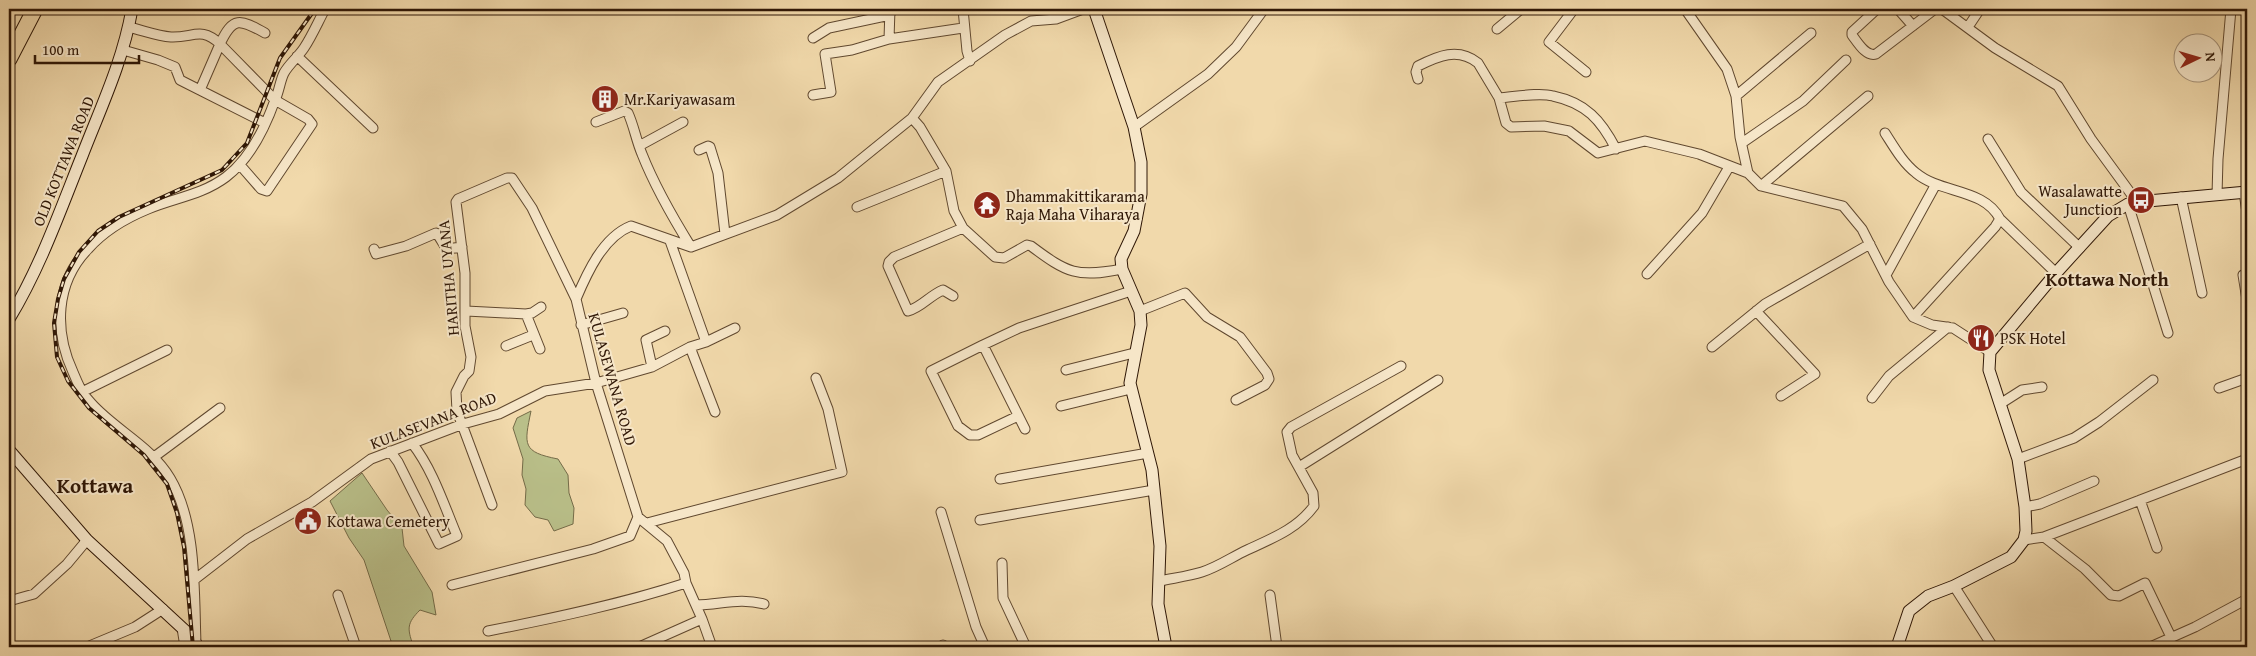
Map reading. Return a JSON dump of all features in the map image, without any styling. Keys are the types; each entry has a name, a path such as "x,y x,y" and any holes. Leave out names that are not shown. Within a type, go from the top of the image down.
{"highway":[{"path":"9,48 29,9"},
{"path":"9,59 35,9"}],"street":[{"name":"OLD KOTTAWA ROAD","path":"9,319 46,247 123,50 132,9"},
{"path":"197,646 190,540 182,508 170,478 154,457 92,405 82,392 66,357 60,329 60,304 70,274 86,250 117,225 148,209 199,193 225,178 240,165 256,142 275,100 284,74 304,47 324,9"},
{"path":"963,9 963,28 970,61"},
{"path":"596,122 624,111 628,113 640,150 673,218 691,247 777,215 838,178 912,118 938,82 1005,35 1031,22 1056,19 1083,9"},
{"path":"1094,9 1134,127 1141,162 1142,179 1134,231 1123,251 1121,259 1122,268 1140,311 1141,325 1131,370 1131,389 1148,453 1154,490 1160,546 1158,604 1166,647"},
{"path":"1134,127 1208,74 1236,47 1264,9"},
{"path":"1496,29 1521,9"},
{"path":"1574,9 1549,42 1586,72"},
{"path":"1685,9 1727,69 1736,96 1748,173"},
{"path":"1877,9 1852,32 1852,36 1868,53 1876,54 1935,9"},
{"path":"1898,9 1913,26"},
{"path":"1942,9 1995,48 2058,86 2133,203 2168,333"},
{"path":"1968,27 1980,9"},
{"path":"2217,195 2218,160 2231,9"},
{"path":"813,38 829,28 890,12 889,39"},
{"path":"200,90 228,27 238,22 251,25 265,33"},
{"path":"128,27 172,37 200,33 212,36 275,100 308,119 312,124 267,190 261,189 240,165"},
{"path":"813,95 831,92 825,54 852,50 889,39 963,28"},
{"path":"1736,96 1811,33"},
{"path":"123,50 158,60 175,68 180,80 265,123"},
{"path":"1418,79 1416,72 1418,66 1442,54 1473,59 1478,63 1498,98 1506,123 1511,127 1544,126 1569,131 1598,153 1645,140 1699,154 1729,168 1748,173 1761,186 1843,206 1862,229 1886,275 1913,317 1932,325 1953,328 1990,352"},
{"path":"297,56 373,128"},
{"path":"1742,142 1804,101 1846,60"},
{"path":"1498,98 1552,95 1589,110 1607,131 1616,149"},
{"path":"1761,186 1868,96"},
{"path":"912,118 946,171 954,211 963,228 995,257 1004,258 1027,245 1054,263 1086,274 1122,268"},
{"path":"640,150 683,122"},
{"path":"1885,133 1916,174 1936,184 1984,201 2056,274"},
{"path":"1988,139 2021,192 2080,248"},
{"path":"699,150 710,147 718,173 726,234"},
{"path":"1647,274 1702,213 1729,168"},
{"path":"857,207 946,171"},
{"name":"HARITHA UYANA","path":"492,506 457,411 456,392 464,376 469,371 471,356 465,326 466,311 462,247 456,202 458,199 507,178 512,178 532,208 576,299"},
{"path":"1886,275 1936,184"},
{"path":"1897,647 1910,611 1928,596 1954,586 2011,557 2024,540 2026,531 2025,507 2018,459 1989,370 1990,352 2108,216 2133,203 2245,192 2247,213"},
{"path":"2181,197 2202,293"},
{"path":"1913,317 1995,227 2000,219"},
{"name":"KULASEWANA ROAD","path":"638,517 596,383 576,299 593,265 620,230 631,226 650,231 670,241 691,247"},
{"path":"953,296 943,290 934,293 918,308 908,310 888,266 894,257 963,228"},
{"path":"374,249 376,254 406,246 436,234 444,246 452,249 462,247"},
{"path":"670,241 706,342"},
{"path":"1712,347 1765,304 1870,244"},
{"path":"2247,274 2243,275 2247,300"},
{"path":"1018,416 978,435 970,435 958,426 931,371 1019,328 1131,291"},
{"path":"1140,311 1184,293 1207,317 1240,337 1267,373 1269,379 1265,385 1236,400"},
{"path":"466,311 526,314 532,313 541,307"},
{"path":"1756,311 1815,374 1782,396"},
{"path":"581,325 624,313"},
{"path":"526,314 540,350"},
{"path":"1872,398 1889,376 1948,327"},
{"name":"KULASEVANA ROAD","path":"194,580 247,539 312,502 371,459 463,424 499,414 520,401 545,391 596,383 652,367 690,347 736,328"},
{"path":"652,367 646,340 664,331"},
{"path":"506,346 533,335"},
{"path":"982,345 1025,429"},
{"path":"690,347 715,412"},
{"path":"82,392 167,350"},
{"path":"1066,370 1134,353"},
{"path":"1160,581 1201,573 1217,567 1246,550 1281,535 1307,516 1314,506 1313,493 1292,455 1287,432 1291,427 1401,366"},
{"path":"648,523 842,472 828,409 816,378"},
{"path":"2219,388 2247,378"},
{"path":"1299,467 1438,380"},
{"path":"2018,459 2074,438 2099,422 2153,380"},
{"path":"2000,404 2022,390 2042,388"},
{"path":"1061,406 1131,389"},
{"path":"154,457 220,408"},
{"path":"390,451 398,462 439,544 456,536 420,453 412,443"},
{"path":"9,450 86,540 163,609 192,637 197,646"},
{"path":"1000,479 1148,453"},
{"path":"2024,540 2044,537 2247,459"},
{"path":"2025,507 2040,504 2094,481"},
{"path":"980,520 1154,490"},
{"path":"2140,500 2157,548"},
{"path":"942,512 976,627 985,647"},
{"path":"452,585 630,536 638,517 648,523 667,541 684,573 686,583 712,647"},
{"path":"2044,537 2085,569 2111,595 2118,596 2145,583 2170,641"},
{"path":"9,601 34,594 67,564 86,540"},
{"path":"1002,563 1003,598 1026,647"},
{"path":"488,631 640,597 686,583"},
{"path":"1954,586 1993,647"},
{"path":"338,595 356,647"},
{"path":"1270,595 1277,647"},
{"path":"2150,647 2170,641 2247,599"},
{"path":"696,605 712,605 731,600 764,604"},
{"path":"87,647 135,627 163,609"},
{"path":"639,647 702,619"},
{"path":"182,628 185,647"}],"green space":[{"path":"531,411 527,432 528,445 538,453 558,459 568,475 569,493 574,508 573,524 554,531 548,520 535,517 525,505 526,489 522,475 523,459 513,428 517,418"},
{"path":"362,473 387,510 402,528 404,546 432,592 436,615 420,610 410,622 409,630 413,645 409,647 393,647 364,560 349,538 330,501"}],"railway":[{"path":"193,647 184,547 177,513 167,484 144,455 89,408 68,381 57,357 54,323 58,299 64,279 79,252 98,231 119,217 222,170 247,143 280,58 315,9"}],"place":[{"name":"Mr.Kariyawasam","path":"605,99"},
{"name":"Wasalawatte Junction","path":"2141,200"},
{"name":"Dhammakittikarama Raja Maha Viharaya","path":"987,205"},
{"name":"PSK Hotel","path":"1981,338"},
{"name":"Kottawa Cemetery","path":"308,521"}],"district":[{"name":"Kottawa North","path":"2107,279"},
{"name":"Kottawa","path":"95,486"}]}
